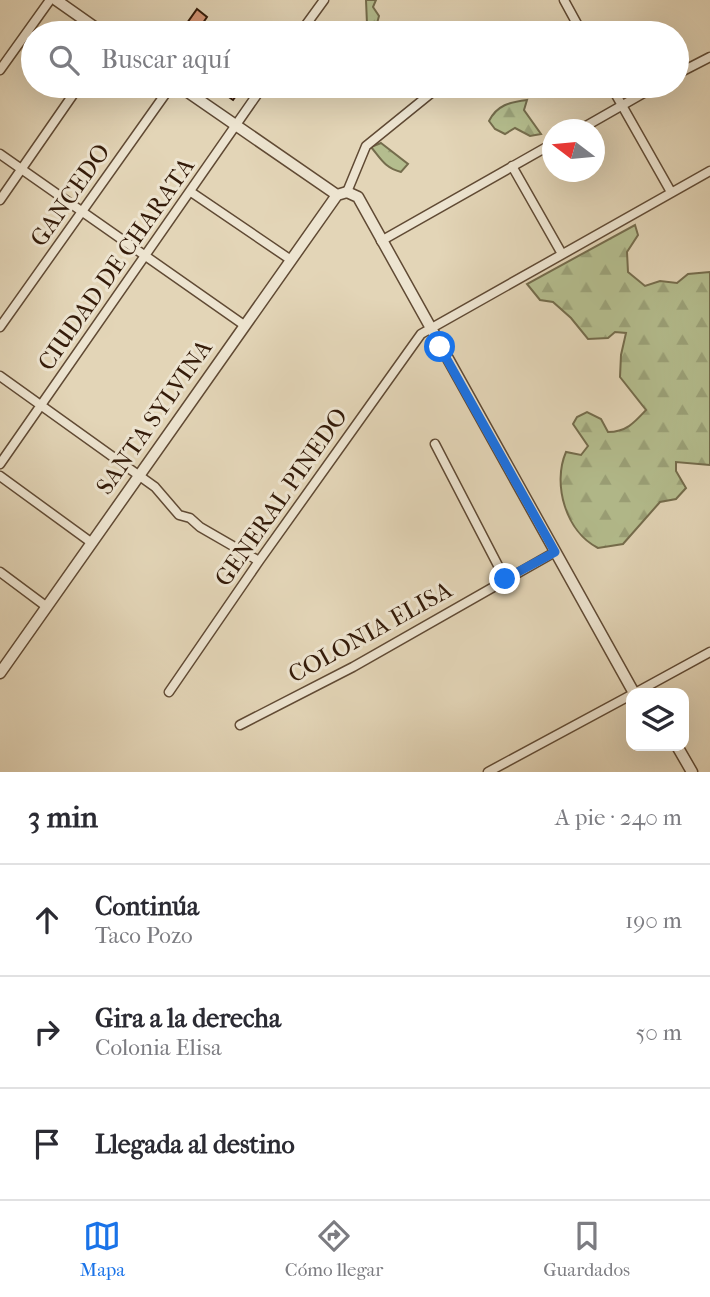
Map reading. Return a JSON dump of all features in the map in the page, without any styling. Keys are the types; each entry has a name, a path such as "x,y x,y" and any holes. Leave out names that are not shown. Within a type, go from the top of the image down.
{"street":[{"path":"35,21 50,0"},
{"path":"57,0 86,21"},
{"path":"309,21 324,0"},
{"path":"564,0 575,21"},
{"path":"0,70 21,41"},
{"path":"689,68 710,57"},
{"path":"0,200 71,98"},
{"name":"GANCEDO","path":"0,327 163,98"},
{"path":"196,98 342,193 358,197 630,688"},
{"name":"CIUDAD DE CHARATA","path":"0,464 254,98"},
{"path":"342,193 366,146 425,98"},
{"path":"618,98 671,192"},
{"path":"599,119 636,98"},
{"path":"381,241 542,150"},
{"path":"0,154 244,326"},
{"path":"512,166 562,254"},
{"name":"GENERAL PINEDO","path":"169,692 421,334 710,171"},
{"path":"191,192 291,260"},
{"name":"SANTA SYLVINA","path":"0,674 244,326 342,193"},
{"path":"0,376 139,474 155,487 179,515 190,518 200,527 259,561"},
{"path":"435,444 505,579"},
{"path":"0,477 92,543"},
{"name":"COLONIA ELISA","path":"240,725 353,667 555,552"},
{"path":"0,572 47,607"},
{"path":"644,688 710,652"},
{"path":"488,772 626,698"},
{"path":"680,751 692,772"}],"green space":[{"path":"366,0 376,0 373,7 379,16 378,21 367,21"},
{"path":"527,100 524,110 541,134 530,136 515,128 505,134 495,129 489,121 496,111 505,105"},
{"path":"381,143 408,164 401,172 387,165 371,147"},
{"path":"635,225 638,235 627,252 628,272 645,286 660,281 677,283 688,274 710,272 710,465 676,462 676,471 686,488 676,499 660,502 623,544 598,548 587,541 570,519 562,492 562,465 566,452 581,455 588,446 573,424 577,417 587,412 601,419 608,432 614,432 629,426 646,410 620,377 626,333 615,332 608,338 588,339 571,318 553,302 540,300 527,284"}],"building":[{"path":"197,9 207,17 204,21 188,21"}],"route":[{"path":"440,347 555,552 505,579"}]}
